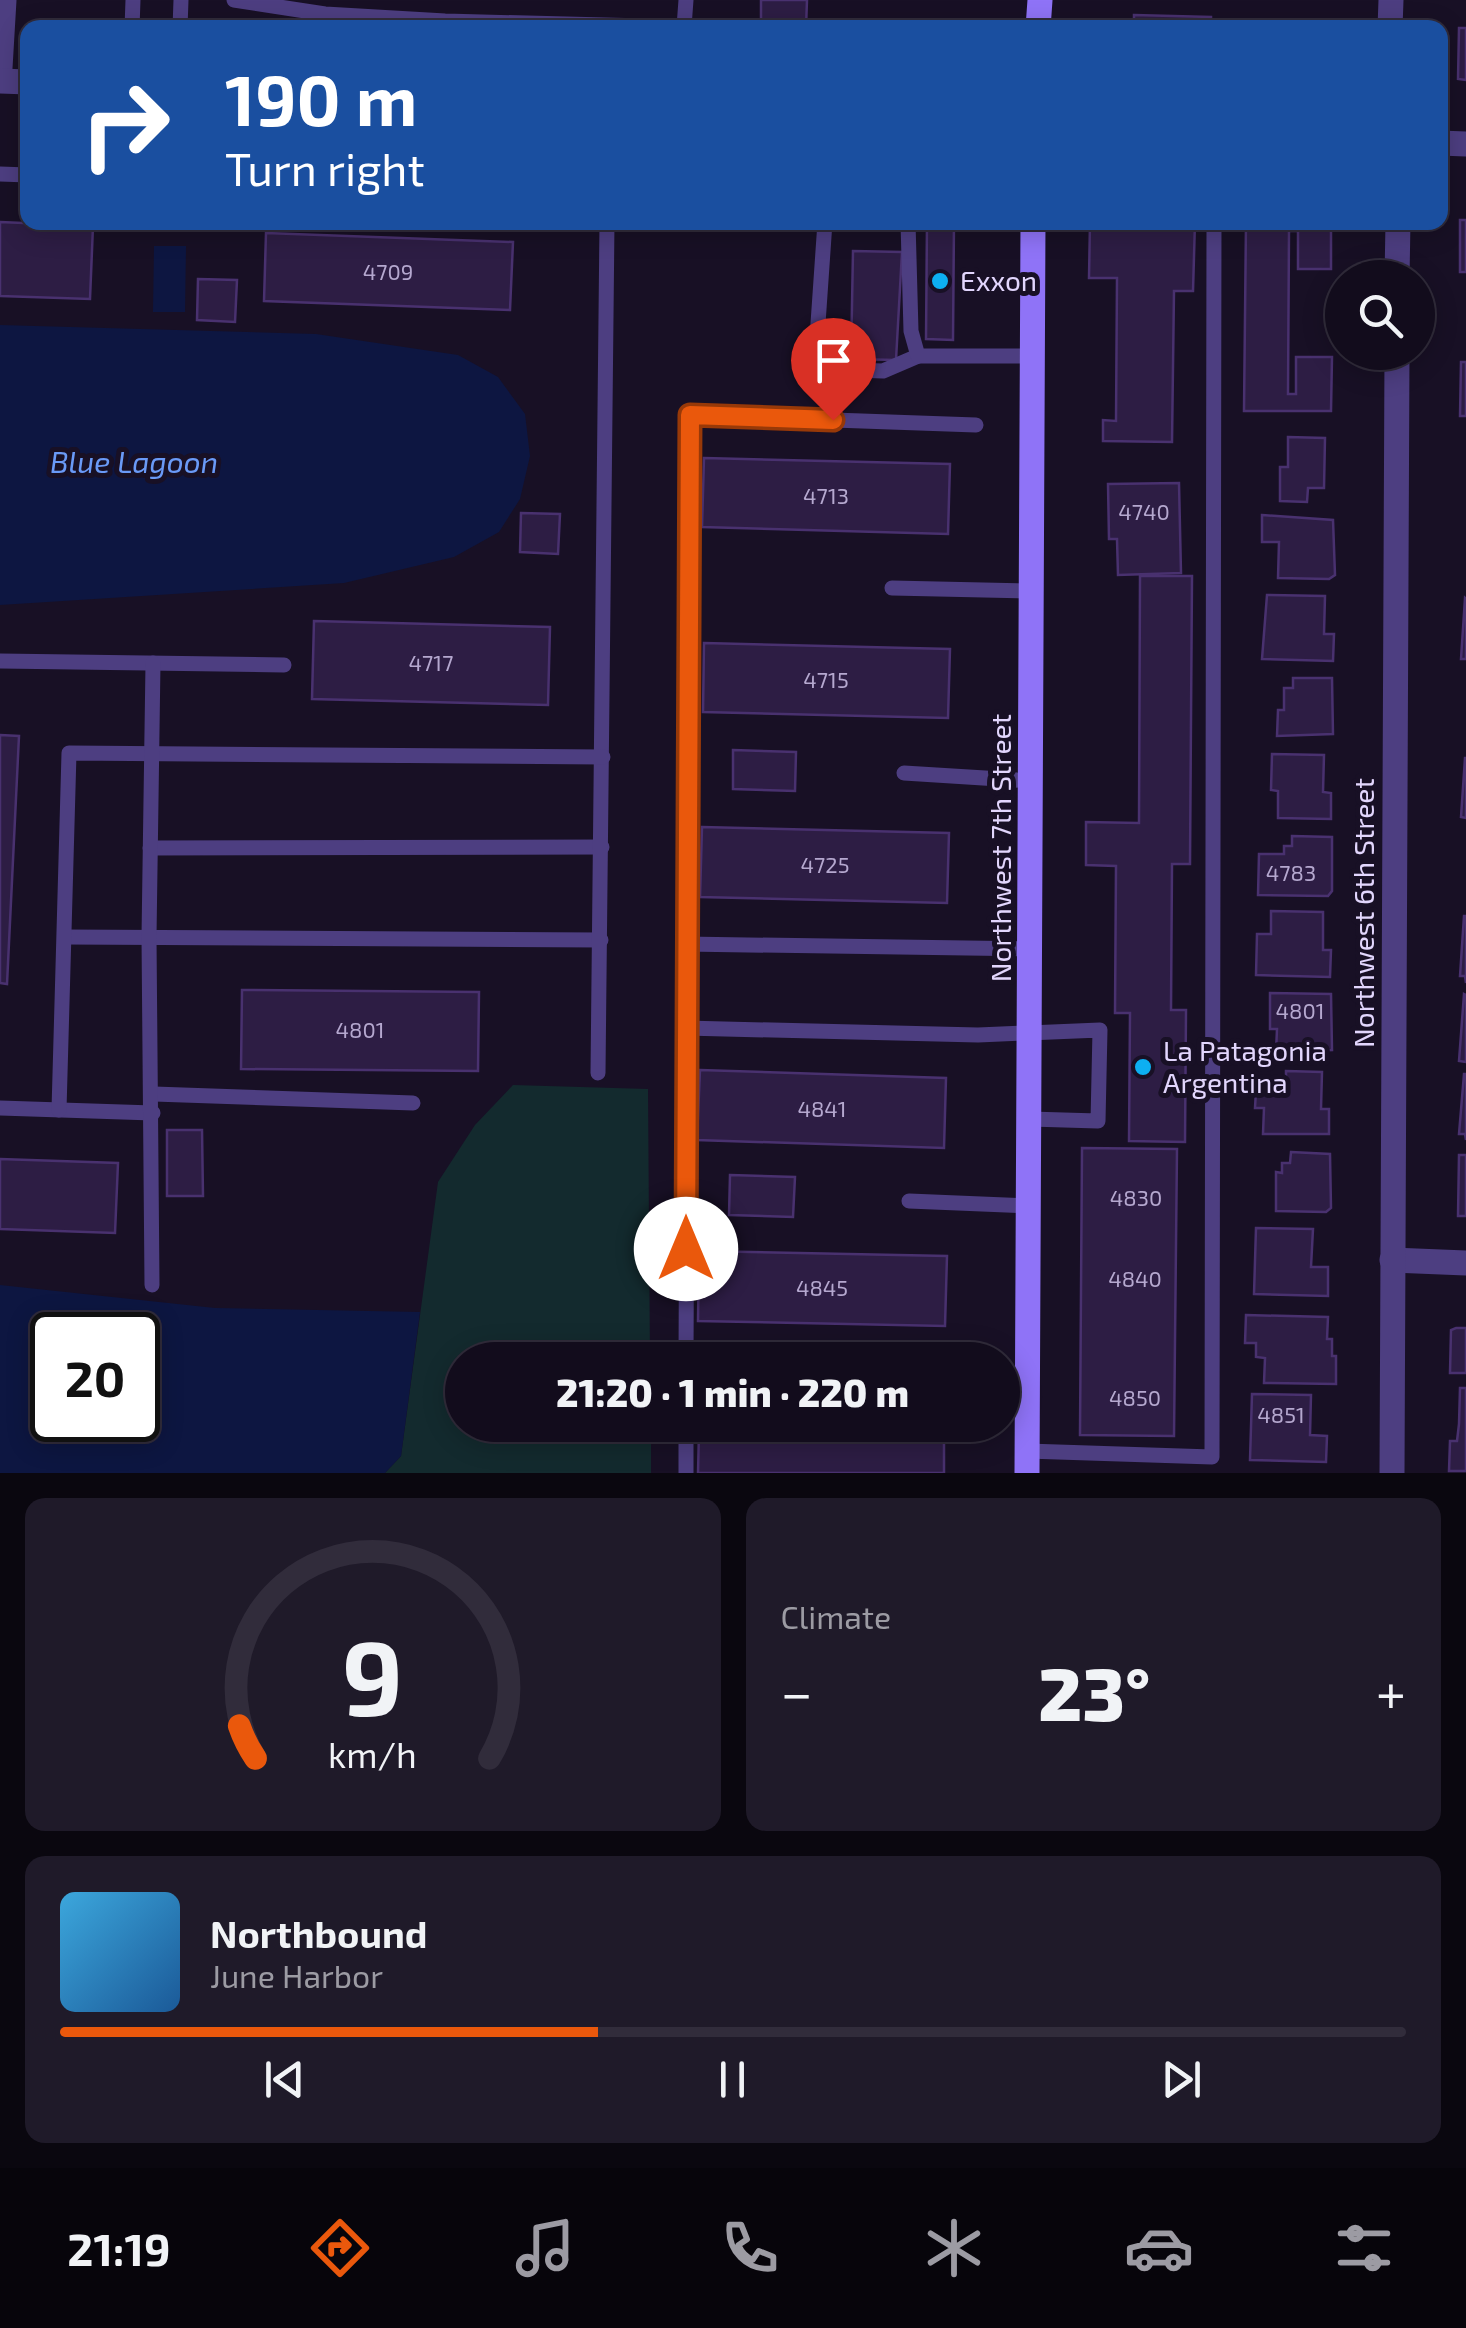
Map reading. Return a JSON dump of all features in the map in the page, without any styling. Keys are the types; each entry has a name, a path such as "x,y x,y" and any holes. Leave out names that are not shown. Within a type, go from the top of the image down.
{"main road":[{"name":"Northwest 7th Street","path":"1018,1342 1029,1206 1033,230"},
{"name":"Northwest 7th Street","path":"1020,1417 1027,1462"}],"street":[{"path":"0,68 4,0"},
{"path":"1398,230 1398,260"},
{"name":"Northwest 6th Street","path":"1392,1473 1397,370"},
{"path":"1392,1260 1466,1262"}],"lane":[{"path":"234,0 325,14 415,20"},
{"path":"598,1073 607,230"},
{"path":"824,230 817,338 824,369 884,371 918,356 1032,356"},
{"path":"908,230 911,331 918,356"},
{"path":"1027,1462 1212,1457 1214,230"},
{"path":"686,1342 690,415 976,424"},
{"path":"892,588 1032,592"},
{"path":"0,661 284,666"},
{"path":"152,1285 154,1094 149,937 153,663"},
{"path":"60,1110 69,753 603,757"},
{"path":"904,774 1032,780"},
{"path":"150,848 602,847"},
{"path":"65,937 600,940"},
{"path":"685,944 1031,949"},
{"path":"685,1028 1030,1033 1100,1030 1098,1120 1030,1119"},
{"path":"154,1094 414,1103"},
{"path":"0,1108 153,1113"},
{"path":"909,1201 1029,1206"},
{"path":"686,1442 686,1473"}],"green space":[{"path":"513,1085 648,1089 650,1342 445,1342 445,1442 651,1442 651,1473 385,1473 401,1456 438,1182 475,1125"}],"water":[{"path":"154,246 186,246 185,312 153,312"},
{"name":"Blue Lagoon","path":"0,325 316,334 458,355 498,377 525,414 530,456 520,499 499,532 454,557 344,583 0,605"},
{"path":"0,1285 215,1308 420,1312 401,1456 385,1473 0,1473"}],"building":[{"path":"761,0 807,0 806,20 761,20"},
{"path":"1134,15 1211,17 1211,20 1134,20"},
{"path":"1459,28 1466,28 1466,80 1458,79"},
{"path":"1460,220 1466,220 1466,272 1460,272"},
{"path":"0,222 20,223 20,230 93,230 90,299 0,296"},
{"name":"Exxon","path":"927,230 954,230 953,340 926,339"},
{"path":"1090,230 1195,230 1193,291 1174,291 1172,442 1103,441 1103,420 1116,421 1117,278 1089,278"},
{"path":"1246,230 1331,230 1331,260 1325,260 1325,269 1298,269 1298,231 1289,231 1288,394 1296,394 1296,357 1325,357 1325,370 1332,370 1331,411 1244,411"},
{"path":"266,233 513,242 510,310 264,301"},
{"path":"853,251 902,252 896,360 851,359"},
{"path":"198,279 237,280 235,322 197,320"},
{"path":"1461,362 1466,362 1466,416 1460,416"},
{"path":"1288,437 1325,438 1324,488 1308,488 1307,502 1280,501 1280,467 1288,467"},
{"path":"704,458 950,464 948,534 702,527"},
{"path":"1179,483 1181,573 1118,575 1117,539 1109,539 1108,484"},
{"path":"521,513 560,514 558,554 520,552"},
{"path":"1262,515 1333,520 1335,575 1329,579 1278,578 1279,542 1262,542"},
{"path":"1140,576 1192,576 1190,864 1172,864 1171,1010 1186,1010 1185,1142 1129,1141 1130,1013 1115,1013 1116,866 1086,865 1086,822 1139,823"},
{"path":"1267,595 1325,596 1324,634 1334,634 1333,661 1262,659"},
{"path":"1465,598 1466,659 1461,659"},
{"path":"314,621 550,627 548,705 312,699"},
{"path":"704,643 950,649 948,718 703,712"},
{"path":"1293,678 1332,678 1333,734 1277,736 1278,710 1284,710 1284,688 1293,688"},
{"path":"0,735 19,736 7,984 0,983"},
{"path":"733,750 796,752 795,791 733,789"},
{"path":"1272,754 1324,755 1323,792 1331,793 1331,819 1278,818 1278,791 1271,790"},
{"path":"1466,758 1466,818 1461,817"},
{"path":"702,827 949,833 947,903 700,897"},
{"path":"1292,836 1332,837 1332,891 1328,896 1258,895 1259,854 1284,854 1284,846 1292,846"},
{"path":"1271,911 1323,912 1323,950 1331,950 1330,977 1256,975 1257,934 1271,934"},
{"path":"1464,916 1466,983 1465,976 1460,976"},
{"path":"242,990 479,992 478,1071 241,1069"},
{"path":"1270,993 1331,994 1332,1050 1276,1052 1277,1029 1270,1029"},
{"path":"1466,995 1466,1062 1459,1061"},
{"path":"700,1070 946,1078 944,1148 697,1140"},
{"path":"1286,1071 1322,1072 1321,1109 1329,1109 1329,1134 1263,1134 1264,1108 1255,1108 1256,1090 1286,1091"},
{"path":"1464,1074 1466,1140 1465,1134 1459,1134"},
{"path":"167,1130 202,1130 203,1196 167,1196"},
{"path":"1082,1148 1177,1149 1174,1436 1080,1435"},
{"path":"1291,1152 1330,1154 1331,1208 1326,1212 1276,1211 1276,1172 1282,1173 1282,1163 1290,1163"},
{"path":"1459,1155 1466,1155 1466,1216 1458,1216"},
{"path":"0,1159 118,1163 115,1233 0,1229"},
{"path":"730,1175 795,1177 793,1217 729,1215"},
{"path":"1256,1228 1313,1229 1311,1267 1328,1267 1328,1296 1254,1294"},
{"path":"699,1251 947,1256 945,1326 698,1321"},
{"path":"1246,1315 1328,1317 1327,1339 1332,1339 1332,1356 1336,1356 1336,1384 1264,1383 1265,1358 1256,1357 1256,1343 1245,1343"},
{"path":"1466,1328 1466,1373 1450,1373 1451,1330"},
{"path":"1460,1388 1466,1388 1466,1471 1449,1471 1450,1441 1457,1441"},
{"path":"1252,1394 1311,1395 1310,1435 1327,1436 1326,1462 1250,1460"},
{"path":"699,1442 944,1442 944,1473 698,1473"}],"place":[{"name":"Exxon","path":"940,281"},
{"name":"La Patagonia Argentina","path":"1143,1067"}],"route":[{"path":"686,1249 690,415 833,420"}]}
